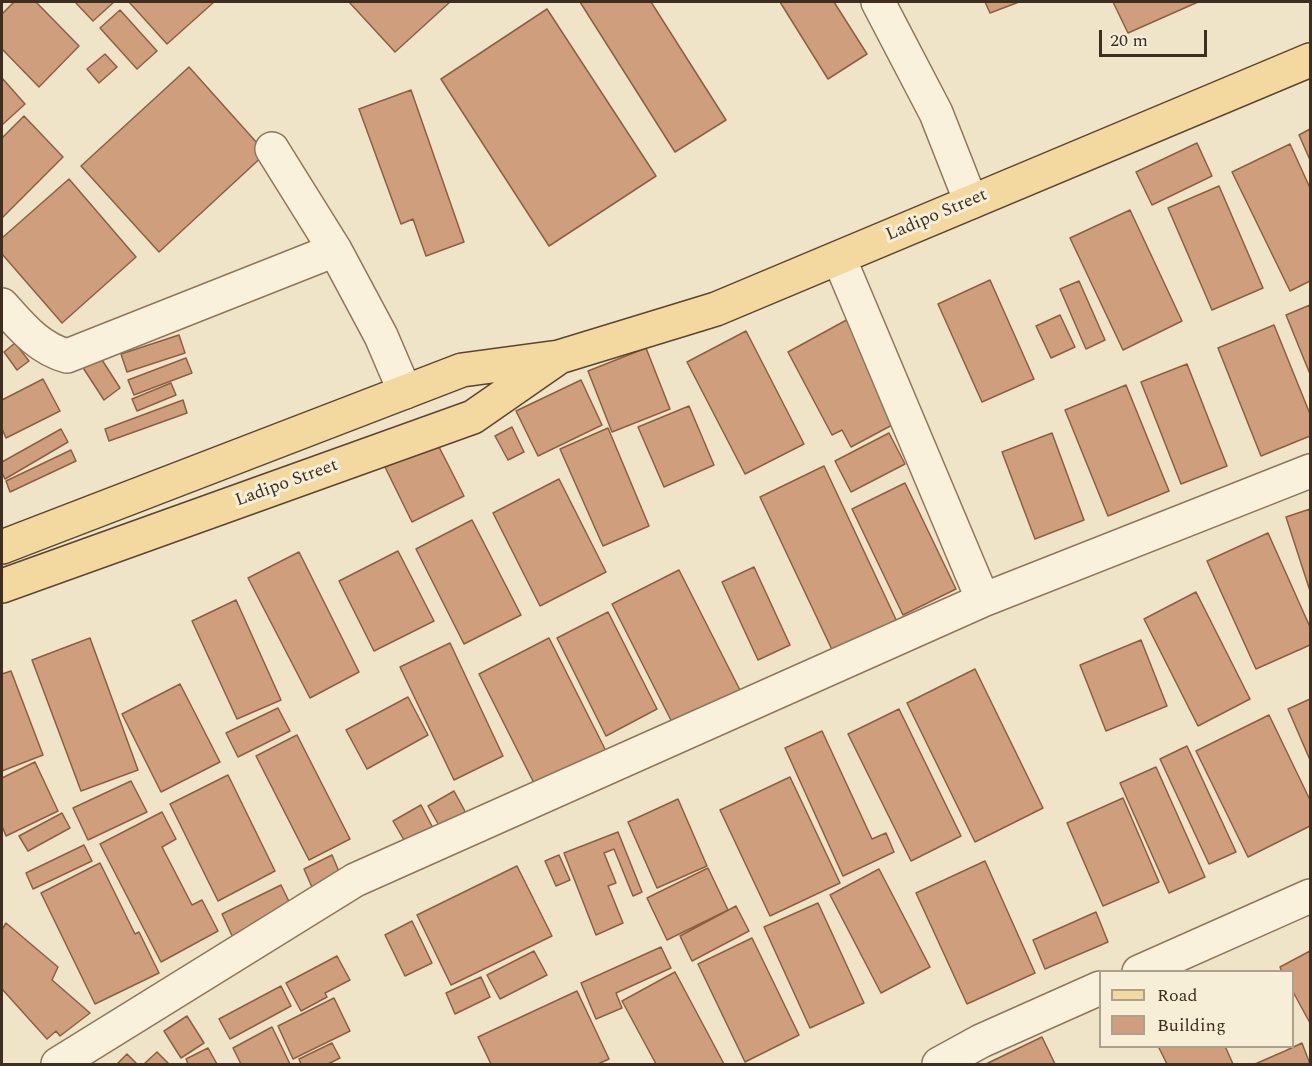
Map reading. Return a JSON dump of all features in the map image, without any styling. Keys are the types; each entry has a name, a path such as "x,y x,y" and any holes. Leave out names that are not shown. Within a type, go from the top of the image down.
{"main road":[{"name":"Ladipo Street","path":"2,547 462,370 559,357 716,309 1311,60"},
{"name":"Ladipo Street","path":"2,586 473,417 559,357"}],"street":[{"path":"878,2 936,113 971,202"},
{"path":"272,149 335,250 381,336 405,392"},
{"path":"2,305 36,341 53,352 67,356 335,250"},
{"path":"839,258 983,600"},
{"path":"58,1065 355,880 983,600 1311,471"},
{"path":"1144,970 1311,896"},
{"path":"939,1065 981,1041 1099,989"}],"building":[{"path":"14,2 36,2 79,46 39,87 2,49 2,14"},
{"path":"75,2 114,2 93,21"},
{"path":"129,2 214,2 167,44"},
{"path":"349,2 450,2 395,52"},
{"path":"580,2 651,2 726,120 675,152"},
{"path":"780,2 834,2 867,54 828,79"},
{"path":"985,2 1019,2 990,13"},
{"path":"1113,2 1198,2 1128,33"},
{"path":"547,9 656,176 549,246 441,79"},
{"path":"120,10 157,51 137,69 100,28"},
{"path":"105,54 117,67 99,83 87,69"},
{"path":"189,67 266,153 159,252 81,166"},
{"path":"2,78 25,104 2,125"},
{"path":"411,90 464,242 426,256 413,219 401,224 359,109"},
{"path":"24,116 63,157 2,218 2,138"},
{"path":"1310,129 1310,160 1299,135"},
{"path":"1197,143 1212,176 1152,205 1136,172"},
{"path":"1290,144 1310,188 1310,281 1290,291 1232,172"},
{"path":"69,179 136,257 62,323 2,254 2,238"},
{"path":"1219,186 1263,288 1212,310 1168,208"},
{"path":"1130,210 1182,321 1123,350 1070,238"},
{"path":"990,280 1034,379 982,402 938,304"},
{"path":"1079,281 1105,340 1086,349 1060,289"},
{"path":"1310,305 1310,374 1286,315"},
{"path":"1060,315 1075,347 1051,358 1036,326"},
{"path":"852,317 894,424 851,447 842,430 832,435 788,352"},
{"path":"1274,325 1310,414 1310,436 1261,456 1218,348"},
{"path":"746,331 804,444 745,474 687,362"},
{"path":"179,335 185,353 127,372 121,354"},
{"path":"15,343 29,361 17,370 4,352"},
{"path":"646,348 670,409 612,432 588,371"},
{"path":"95,349 120,388 104,400 78,360"},
{"path":"186,358 192,373 134,395 128,380"},
{"path":"1187,364 1227,466 1181,484 1141,382"},
{"path":"43,379 60,411 6,438 2,429 2,400"},
{"path":"581,380 602,425 538,456 516,411"},
{"path":"171,383 176,395 137,411 132,399"},
{"path":"1126,385 1169,491 1108,516 1065,410"},
{"path":"183,400 187,413 109,441 105,429"},
{"path":"689,406 714,465 664,487 638,427"},
{"path":"512,427 524,452 508,460 495,436"},
{"path":"608,428 649,526 603,546 560,449"},
{"path":"61,429 68,442 5,479 2,473 2,462"},
{"path":"889,433 905,464 851,492 835,461"},
{"path":"1052,433 1084,520 1035,539 1002,452"},
{"path":"436,441 464,496 412,522 385,467"},
{"path":"71,450 76,461 10,492 6,481"},
{"path":"824,466 899,626 835,656 760,497"},
{"path":"559,479 606,572 540,606 493,513"},
{"path":"905,483 956,589 903,615 852,509"},
{"path":"1310,509 1310,591 1286,517"},
{"path":"472,520 521,615 464,644 416,549"},
{"path":"1268,533 1310,627 1310,645 1256,669 1207,561"},
{"path":"398,551 434,621 374,651 339,581"},
{"path":"299,552 359,672 310,698 248,578"},
{"path":"754,567 790,645 758,660 722,582"},
{"path":"679,570 743,696 676,730 612,604"},
{"path":"1196,592 1250,699 1198,726 1144,619"},
{"path":"236,600 281,700 237,719 192,621"},
{"path":"608,612 657,709 606,736 557,638"},
{"path":"90,638 138,770 81,791 32,660"},
{"path":"549,638 611,761 541,797 479,674"},
{"path":"1141,640 1167,706 1106,731 1080,665"},
{"path":"450,643 503,756 454,780 400,667"},
{"path":"975,669 1043,808 975,842 907,703"},
{"path":"11,671 43,755 2,771 2,674"},
{"path":"180,684 220,762 161,792 122,714"},
{"path":"408,697 428,735 367,769 346,730"},
{"path":"1310,699 1310,760 1288,709"},
{"path":"278,708 290,731 238,757 226,733"},
{"path":"899,709 961,836 911,861 848,734"},
{"path":"1269,715 1310,800 1310,826 1248,857 1196,751"},
{"path":"822,731 872,839 886,833 894,852 843,876 785,748"},
{"path":"297,735 350,839 309,860 256,756"},
{"path":"1187,746 1236,852 1209,864 1160,759"},
{"path":"35,762 58,811 6,836 2,826 2,778"},
{"path":"1156,767 1205,877 1169,893 1120,783"},
{"path":"228,775 275,871 218,901 170,804"},
{"path":"790,777 840,883 770,916 720,810"},
{"path":"131,781 147,812 88,840 73,808"},
{"path":"454,791 467,815 441,829 428,806"},
{"path":"1123,798 1159,882 1103,906 1067,823"},
{"path":"678,799 707,866 657,888 628,822"},
{"path":"421,805 435,832 408,847 393,821"},
{"path":"162,812 176,839 162,847 192,905 202,900 218,931 161,962 100,844"},
{"path":"62,813 70,828 28,851 19,836"},
{"path":"618,832 642,892 633,896 614,849 604,853 616,883 608,886 623,923 596,935 564,853"},
{"path":"84,845 92,861 33,889 26,873"},
{"path":"332,855 343,881 315,894 304,869"},
{"path":"559,855 570,880 556,886 545,861"},
{"path":"985,861 1035,973 967,1004 916,893"},
{"path":"100,863 135,934 139,932 159,973 95,1004 41,893"},
{"path":"517,866 552,936 451,985 417,915"},
{"path":"708,868 728,910 667,940 647,898"},
{"path":"879,869 930,967 881,993 830,895"},
{"path":"281,885 294,912 234,940 222,914"},
{"path":"818,903 864,1003 810,1028 764,927"},
{"path":"736,906 749,931 692,961 680,936"},
{"path":"1096,912 1108,942 1045,969 1033,940"},
{"path":"412,921 432,963 405,976 385,935"},
{"path":"6,923 58,967 52,980 90,1013 60,1036 56,1031 47,1039 2,989 2,926 3,928"},
{"path":"752,938 799,1035 745,1062 698,964"},
{"path":"661,947 671,968 616,993 622,1008 596,1019 581,983"},
{"path":"534,951 547,975 500,999 487,975"},
{"path":"1310,951 1310,1023 1294,994 1294,970 1281,970 1280,967"},
{"path":"337,956 350,980 325,993 327,997 301,1011 286,983"},
{"path":"675,972 724,1064 656,1064 622,1001"},
{"path":"481,977 490,997 455,1014 446,993"},
{"path":"281,986 291,1006 230,1039 219,1019"},
{"path":"577,991 609,1059 598,1064 491,1064 478,1037"},
{"path":"334,998 350,1031 293,1059 278,1026"},
{"path":"187,1016 204,1043 181,1058 164,1031"},
{"path":"272,1027 290,1064 241,1064 233,1048"},
{"path":"1042,1037 1055,1064 986,1064"},
{"path":"332,1043 340,1058 328,1064 301,1064 299,1059"},
{"path":"1302,1043 1310,1064 1255,1064 1294,1048"},
{"path":"208,1048 217,1064 188,1064 186,1059"},
{"path":"1159,1048 1226,1048 1233,1064 1167,1064"},
{"path":"157,1052 169,1064 144,1064"},
{"path":"127,1054 137,1064 117,1064"}]}
